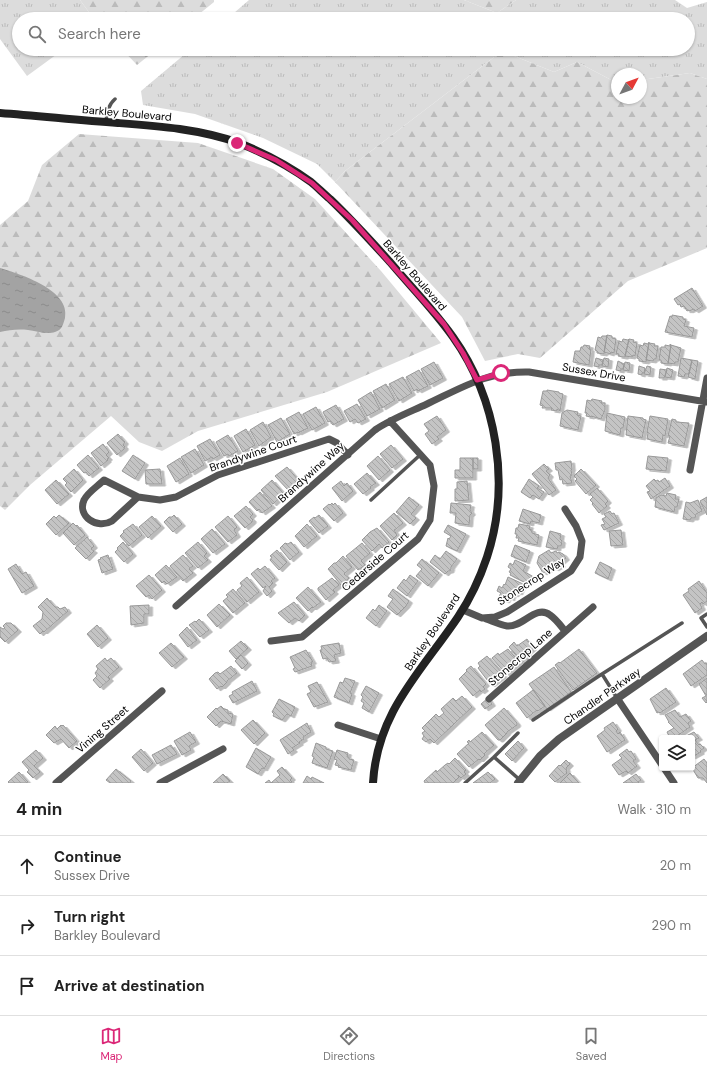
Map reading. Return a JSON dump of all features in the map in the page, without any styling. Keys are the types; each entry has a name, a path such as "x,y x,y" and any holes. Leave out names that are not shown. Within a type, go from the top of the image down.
{"main road":[{"name":"Barkley Boulevard","path":"0,113 167,127 196,131 237,143 276,160 312,183 352,220 444,324 463,353 477,380 488,409 496,450 498,467 497,509 494,528 487,556 478,580 463,610 404,692 390,716 381,739 373,783"}],"street":[{"name":"Sussex Drive","path":"477,380 501,373 529,372 705,402"},
{"path":"690,470 705,402 707,378"},
{"name":"Brandywine Way","path":"176,606 375,430 390,421 477,380"},
{"name":"Cedarside Court","path":"271,641 302,637 418,539 430,520 434,486 430,465 390,421"},
{"name":"Brandywine Court","path":"138,498 108,524 102,525 92,522 84,511 83,505 87,495 104,480 138,498 156,500 176,497 218,474 329,439 337,444 348,455"},
{"name":"Stonecrop Way","path":"482,618 495,617 507,612 571,571 580,557 582,541 576,526 565,509"},
{"name":"Stonecrop Lane","path":"489,699 593,607"},
{"path":"463,610 482,618"},
{"name":"Stonecrop Lane","path":"482,618 507,626 516,625 536,613 542,612 550,614 565,631"},
{"name":"Chandler Parkway","path":"520,782 532,765 555,742 707,636"},
{"name":"Vining Street","path":"56,783 162,691"},
{"path":"617,698 659,761"},
{"path":"338,725 381,739"},
{"path":"160,783 223,749"},
{"path":"666,771 674,783"}],"lane":[{"path":"106,122 109,107 115,100"},
{"path":"371,500 420,454"},
{"path":"707,614 701,618 707,627"},
{"path":"533,720 682,623"},
{"path":"602,674 617,698"},
{"path":"465,783 518,733"},
{"path":"494,757 520,782"}],"green space":[{"path":"0,0 80,0 89,12 12,12 12,55 0,39"},
{"path":"80,0 214,0 214,2 202,12 89,12"},
{"path":"249,0 464,0 494,12 235,12"},
{"path":"464,0 516,0 498,12 494,12"},
{"path":"516,0 675,0 687,8 707,2 707,79 690,73 647,79 647,68 611,68 611,80 577,62 554,72 514,56 695,56 695,12 498,12"},
{"path":"12,56 54,56 27,76"},
{"path":"129,56 148,56 137,65"},
{"path":"183,56 495,56 345,171 335,182 317,164 263,138 195,114 143,105 141,91"},
{"path":"495,56 514,56 554,72 577,62 611,80 611,104 647,104 647,79 690,73 707,79 707,248 628,281 540,358 518,354 485,361 462,317 335,182 345,171"},
{"path":"79,134 198,143 273,169 315,199 381,271 441,343 327,392 198,431 162,451 139,442 111,416 30,485 5,510 0,506 0,225 28,201 42,165"}],"water":[{"path":"0,268 31,279 52,291 60,299 65,308 65,318 61,329 49,333 28,330 10,330 0,332"}],"building":[{"path":"692,288 703,306 695,311 694,309 687,311 684,306 681,307 680,304 678,305 674,299"},
{"path":"672,315 683,317 683,319 686,320 684,326 694,328 692,337 665,332 670,316 672,317"},
{"path":"607,335 616,339 614,353 611,352 611,354 604,352"},
{"path":"602,336 607,336 604,354 597,353 595,350 598,337 601,338"},
{"path":"623,339 629,339 625,357 618,356 619,354 616,354 619,341 622,342"},
{"path":"629,339 634,340 633,342 637,343 635,356 633,355 632,357 625,356"},
{"path":"649,342 646,362 639,361 637,358 640,345 643,346 644,343 648,344"},
{"path":"649,343 655,344 654,346 658,346 656,359 653,361 646,360"},
{"path":"670,344 671,345 668,364 661,363 661,360 659,360 661,347 665,347 665,345 670,346"},
{"path":"584,345 590,346 589,349 591,349 589,365 573,362 575,351 580,351 581,347"},
{"path":"671,345 681,348 678,362 675,362 675,364 668,363"},
{"path":"596,358 603,360 602,365 599,365 599,367 594,366"},
{"path":"604,358 609,359 608,367 602,366"},
{"path":"681,358 692,360 689,374 685,374 684,377 678,376"},
{"path":"692,360 698,361 695,379 688,377"},
{"path":"618,361 624,364 621,371 616,370"},
{"path":"434,362 443,378 430,385 421,369"},
{"path":"625,362 630,363 629,371 623,370"},
{"path":"639,366 645,368 642,375 638,374"},
{"path":"647,366 651,367 650,375 644,374"},
{"path":"667,368 673,370 671,378 665,377"},
{"path":"660,369 667,370 664,378 659,378"},
{"path":"419,370 428,386 418,391 417,389 414,391 406,377"},
{"path":"403,377 412,393 399,401 389,384"},
{"path":"386,384 395,400 382,408 373,391"},
{"path":"547,390 563,394 560,411 557,409 557,411 551,410 552,408 542,408 543,406 540,405 543,391"},
{"path":"371,392 380,409 367,416 358,400"},
{"path":"592,399 605,403 605,410 601,419 586,416 587,400 591,401"},
{"path":"357,404 366,419 358,423 355,419 350,422 344,411"},
{"path":"336,405 344,419 333,425 330,421 328,422 323,412"},
{"path":"316,407 325,423 312,430 303,414"},
{"path":"567,410 578,412 577,415 581,416 578,430 560,426 562,413"},
{"path":"299,412 308,428 294,434 286,419"},
{"path":"607,413 625,417 620,435 605,431"},
{"path":"437,416 446,430 437,437 439,439 432,444 425,434 429,431 424,424"},
{"path":"628,416 643,418 646,420 642,438 626,435"},
{"path":"650,416 668,419 665,436 663,435 662,442 647,439"},
{"path":"281,418 290,434 277,442 268,425"},
{"path":"672,419 676,420 676,422 689,423 684,446 668,443"},
{"path":"263,422 271,437 259,446 250,430"},
{"path":"246,429 255,445 243,452 234,436"},
{"path":"118,434 125,442 123,445 125,447 117,455 107,443"},
{"path":"228,435 238,451 229,456 228,454 224,456 216,442"},
{"path":"210,439 220,455 205,461 197,446"},
{"path":"103,444 109,452 106,455 109,458 101,466 91,453"},
{"path":"391,445 403,459 392,468 380,454"},
{"path":"195,449 204,465 191,473 181,457"},
{"path":"88,455 99,468 89,476 77,465"},
{"path":"133,455 145,463 135,479 122,471"},
{"path":"378,456 390,470 379,480 367,466"},
{"path":"648,456 668,458 666,471 646,469"},
{"path":"180,458 189,474 176,482 167,466"},
{"path":"460,458 473,458 473,478 455,478 455,470 460,470"},
{"path":"473,458 478,458 478,469 473,469"},
{"path":"571,461 572,475 570,476 572,483 563,484 562,479 560,480 558,470 556,470 555,463"},
{"path":"544,464 549,469 546,471 550,475 548,478 556,490 549,495 532,474"},
{"path":"287,467 299,481 288,490 275,476"},
{"path":"74,469 83,480 71,492 65,485 67,483 63,479"},
{"path":"160,469 162,484 146,484 145,470"},
{"path":"581,469 596,485 586,494 575,481 577,479 574,476"},
{"path":"367,473 376,483 363,494 354,484"},
{"path":"665,478 670,486 651,499 647,492 650,491 646,486 654,479 656,481 658,480 659,482"},
{"path":"529,479 539,486 537,488 544,492 539,499 533,495 530,498 521,492"},
{"path":"56,480 69,494 57,504 45,490"},
{"path":"272,480 284,494 273,504 261,490"},
{"path":"341,481 344,486 347,483 353,491 342,501 332,488"},
{"path":"467,481 469,500 455,501 455,489 457,489 457,482"},
{"path":"597,488 608,501 605,504 607,506 599,513 590,500 593,497 590,494"},
{"path":"260,492 272,506 262,513 259,509 257,511 249,502"},
{"path":"667,493 676,495 675,499 679,499 674,512 655,507 656,498 661,495 666,496"},
{"path":"409,497 419,505 411,514 416,518 410,524 396,512"},
{"path":"707,497 707,515 700,501"},
{"path":"698,500 702,511 696,514 695,518 691,518 690,520 683,519 686,502 690,503"},
{"path":"332,503 333,505 335,503 343,513 334,521 323,509"},
{"path":"451,503 471,505 470,510 472,513 470,515 469,525 455,523 456,513 450,513"},
{"path":"246,506 253,514 250,517 253,520 245,528 234,516"},
{"path":"523,509 541,515 539,523 531,521 530,524 519,521"},
{"path":"610,511 612,514 614,513 619,523 604,530 601,525 605,524 602,519 606,517 604,514"},
{"path":"394,513 403,523 394,530 397,535 392,540 380,526"},
{"path":"59,515 69,523 56,535 46,524 54,516 56,518"},
{"path":"174,515 182,524 173,532 164,522 169,517"},
{"path":"319,515 328,526 319,533 309,521"},
{"path":"152,516 161,526 148,538 139,527"},
{"path":"228,516 237,527 234,530 237,535 228,542 215,527"},
{"path":"73,523 76,526 77,525 85,535 74,545 63,533"},
{"path":"133,524 142,535 129,546 120,536 124,532 123,531"},
{"path":"307,524 317,536 304,547 295,536"},
{"path":"519,524 530,526 529,529 532,530 532,533 539,535 537,545 518,541 519,538 516,538 517,534 515,534 516,528 518,528"},
{"path":"448,525 466,534 457,551 446,546 448,538 449,539 451,536 444,532"},
{"path":"377,528 389,542 382,548 379,544 372,551 362,540 370,532"},
{"path":"212,529 225,544 213,553 201,539"},
{"path":"621,530 623,545 611,546 609,531"},
{"path":"550,531 561,534 561,546 558,546 557,549 546,547"},
{"path":"87,537 94,546 91,549 94,551 86,559 75,548"},
{"path":"123,542 133,554 124,562 115,552"},
{"path":"198,542 207,553 204,556 208,560 198,568 185,553"},
{"path":"291,542 299,552 290,560 280,548 285,543 288,544"},
{"path":"362,543 370,553 361,561 365,565 358,570 346,556"},
{"path":"515,545 530,551 526,562 511,556"},
{"path":"277,550 287,562 279,570 270,560 272,557 270,556"},
{"path":"549,550 551,553 556,551 557,553 559,552 566,558 560,563 562,565 555,569 554,567 543,573 537,563 539,556"},
{"path":"446,551 457,559 450,571 445,574 430,562 435,555 440,559"},
{"path":"108,555 113,569 102,573 98,560"},
{"path":"183,555 193,566 189,569 193,573 183,581 170,566"},
{"path":"343,556 352,567 344,574 349,578 341,585 328,569"},
{"path":"422,559 439,573 428,586 416,576 422,569 417,565"},
{"path":"515,560 526,565 523,571 532,576 528,584 510,575 511,573 509,572 511,569 508,567 510,563 513,565"},
{"path":"600,562 612,568 608,579 595,573"},
{"path":"16,564 22,574 26,572 34,586 22,593 8,569"},
{"path":"166,565 177,577 167,584 164,581 162,583 155,575"},
{"path":"265,566 275,578 271,581 273,583 269,587 272,591 267,596 263,591 266,586 263,588 251,574 258,568 260,570"},
{"path":"149,575 162,590 152,599 149,595 146,597 136,586"},
{"path":"410,575 418,581 407,596 397,588 404,579 406,581"},
{"path":"247,577 259,592 247,602 237,590 242,586 240,583"},
{"path":"508,577 523,584 519,593 517,592 515,595 513,594 511,599 508,597 506,601 498,598 501,593 497,591 499,586 502,588 504,584 505,585"},
{"path":"332,578 339,585 333,590 335,592 326,600 318,588"},
{"path":"699,581 707,593 707,601 700,604 702,608 695,613 683,595 689,591 688,589"},
{"path":"308,587 321,602 308,611 296,598"},
{"path":"233,589 245,603 233,613 223,601 228,597 226,595"},
{"path":"393,589 409,601 397,615 387,607 393,599 388,596"},
{"path":"47,598 55,607 60,609 65,607 68,611 40,634 33,626 42,619 43,612 38,607"},
{"path":"294,602 305,615 299,621 295,618 289,623 278,613"},
{"path":"219,604 230,615 217,627 207,615"},
{"path":"149,605 149,614 144,614 144,623 131,625 130,606"},
{"path":"379,605 387,611 376,626 366,618 373,609 375,611"},
{"path":"199,619 209,630 200,637 189,625"},
{"path":"6,623 11,623 18,630 5,642 0,637 0,627 3,629 5,628 3,626"},
{"path":"97,625 108,638 98,647 87,634"},
{"path":"187,627 197,640 188,647 179,635"},
{"path":"527,639 533,648 527,653 532,660 525,666 509,647 514,642 517,646"},
{"path":"241,641 248,648 236,659 229,651"},
{"path":"171,643 184,657 172,667 159,653"},
{"path":"339,643 341,653 334,655 336,661 329,662 327,658 323,659 320,650 322,650 321,646"},
{"path":"508,649 519,662 506,674 492,658 498,653 499,655"},
{"path":"579,649 597,673 573,690 555,665"},
{"path":"306,650 313,662 311,662 312,666 295,672 293,669 295,668 290,657"},
{"path":"241,655 248,663 242,669 235,661"},
{"path":"487,656 503,674 503,676 491,685 478,668 480,666 478,663"},
{"path":"105,658 107,661 111,658 119,667 108,677 110,679 100,688 93,680 97,676 95,673 98,669 96,666"},
{"path":"702,660 705,664 707,663 707,675 691,686 683,674"},
{"path":"231,666 237,673 222,687 221,686 217,689 209,679 215,673 218,672 220,674"},
{"path":"471,666 486,684 483,687 485,689 481,692 480,690 473,696 459,679"},
{"path":"554,667 571,692 547,709 529,684"},
{"path":"345,678 355,681 350,693 352,694 349,703 334,697 340,682 343,683"},
{"path":"707,678 706,703 702,698 706,696 699,684"},
{"path":"252,681 257,691 233,703 229,696 233,694 232,692"},
{"path":"317,682 328,702 314,707 307,694 311,692 308,686"},
{"path":"366,686 379,693 369,712 362,708 364,703 361,701 363,697 361,695"},
{"path":"666,688 676,702 660,713 657,713 650,699"},
{"path":"533,690 545,706 527,718 516,703"},
{"path":"462,696 472,707 434,743 430,739 426,742 422,739 424,736 422,733 425,731 422,728 436,714 439,717 444,713 441,709 453,698 456,701"},
{"path":"488,698 492,704 485,709 481,704"},
{"path":"279,699 295,707 291,716 287,714 282,720 273,716 274,714 272,712"},
{"path":"221,706 228,710 228,713 233,714 231,724 221,721 216,726 207,717 216,708 217,709"},
{"path":"504,708 517,723 517,725 507,732 500,740 498,740 485,725"},
{"path":"675,710 680,717 686,714 691,721 688,723 690,727 678,735 668,735 667,732 674,728 668,722 665,715"},
{"path":"253,720 265,733 254,744 241,730"},
{"path":"613,722 618,729 616,731 618,734 620,732 625,740 607,752 597,736 605,730 604,728"},
{"path":"307,723 311,732 303,737 304,739 292,748 294,750 288,754 280,740"},
{"path":"63,725 77,741 69,748 61,739 54,743 46,735 55,726 57,729"},
{"path":"190,732 196,742 189,746 191,750 182,755 174,741"},
{"path":"482,732 494,745 480,760 479,759 469,767 457,754 469,743 467,742 469,740 470,742"},
{"path":"694,732 699,738 695,740 695,735 688,735"},
{"path":"695,740 704,748 700,751 701,752 695,755"},
{"path":"518,741 524,748 512,761 505,754"},
{"path":"316,743 333,751 327,768 312,763 314,757 312,756"},
{"path":"171,745 177,754 157,764 152,755"},
{"path":"256,748 271,757 264,769 262,768 258,774 246,767"},
{"path":"141,749 153,763 144,771 132,757"},
{"path":"627,749 629,752 631,751 636,759 633,761 637,766 628,773 626,771 619,775 612,765 622,758 619,755"},
{"path":"36,750 43,758 34,766 40,772 33,778 27,772 29,770 22,762"},
{"path":"337,750 348,753 347,757 354,760 351,770 335,765 337,760 334,759"},
{"path":"455,758 466,770 464,772 466,774 461,778 458,775 459,777 453,783 425,783 424,781 436,770 437,772"},
{"path":"704,759 707,763 707,783 703,778 698,778 694,771 695,766"},
{"path":"566,760 570,764 566,768 567,773 555,782 549,776"},
{"path":"282,767 292,778 290,780 292,782 290,783 271,783 280,775 277,771"},
{"path":"116,769 131,781 130,783 110,783 106,780"},
{"path":"19,772 28,782 8,782"},
{"path":"488,772 495,779 490,783 473,783"},
{"path":"570,773 579,783 560,783"},
{"path":"223,774 230,781 227,783 213,783"},
{"path":"636,774 641,780 638,782 639,783 623,783"},
{"path":"307,776 311,779 312,777 324,783 303,783"}],"route":[{"path":"237,143 276,160 312,183 352,220 444,324 463,353 477,380 501,373"}]}
